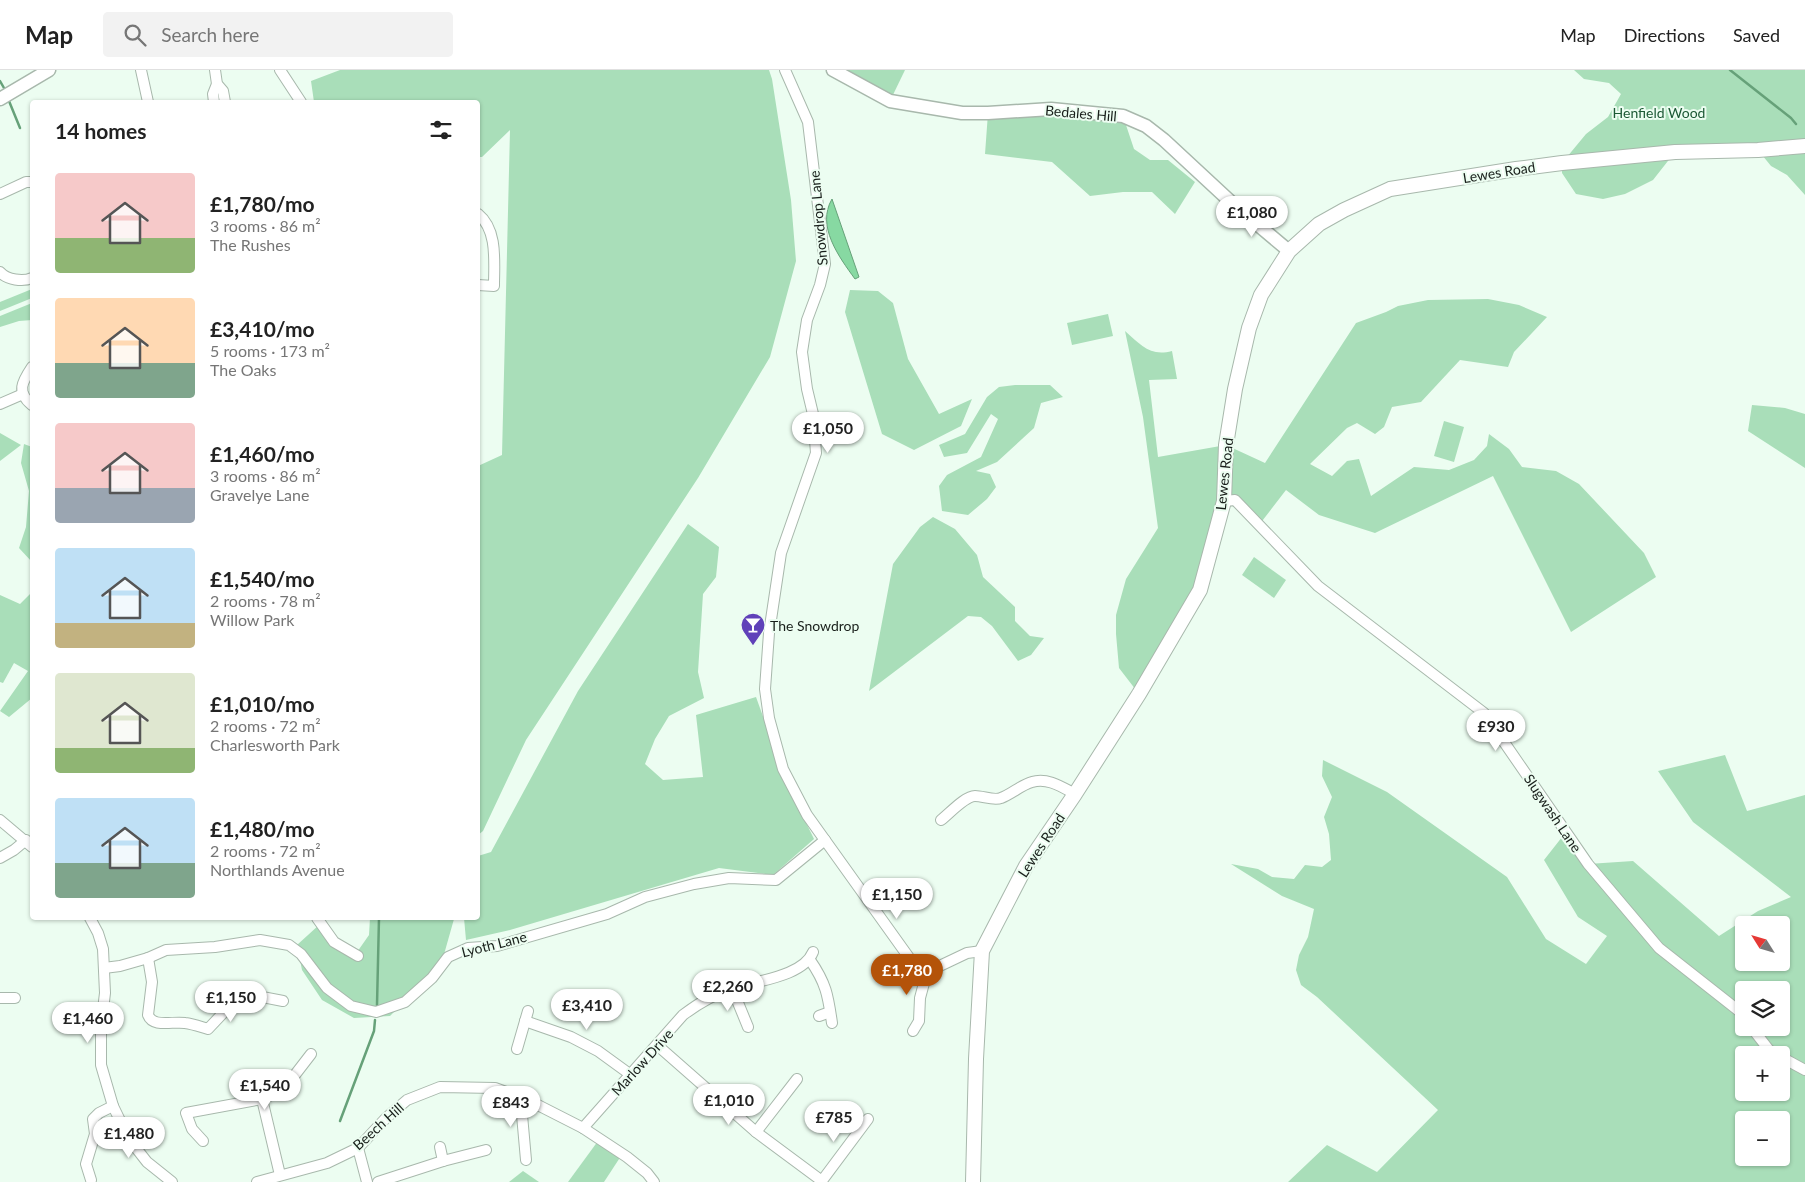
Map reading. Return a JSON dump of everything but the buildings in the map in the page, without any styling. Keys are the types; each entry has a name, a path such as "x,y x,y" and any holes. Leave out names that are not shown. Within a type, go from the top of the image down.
{"highway":[{"name":"Lewes Road","path":"973,1182 976,1059 982,951 1026,866 1139,694 1200,590 1224,501 1226,445 1234,389 1249,328 1261,295 1289,251 1319,224 1344,210 1390,189 1562,163 1675,152 1758,150 1805,146"}],"main road":[{"path":"0,99 49,70"},
{"name":"Bedales Hill","path":"833,70 890,101 962,113 1050,109 1123,116 1146,126 1164,140 1233,204 1289,251"}],"street":[{"path":"140,70 148,100"},
{"path":"214,100 213,94 217,84 215,70"},
{"path":"280,70 300,100"},
{"name":"Snowdrop Lane","path":"785,70 808,122 825,264 820,285 807,320 802,352 807,389 813,414 816,453 781,553 768,634 765,689 769,718 784,769 807,815 910,959 920,969 927,972"},
{"path":"217,84 224,91 225,100"},
{"path":"0,194 30,182"},
{"path":"480,217 491,233 494,255 494,286 480,285"},
{"path":"0,272 4,276 26,281 30,279"},
{"path":"30,370 23,382 23,394 30,403"},
{"path":"0,404 23,394"},
{"name":"Slugwash Lane","path":"1224,501 1236,500 1318,586 1484,713 1588,864 1659,948 1735,1008"},
{"path":"941,820 964,800 973,795 999,800 1032,782 1044,781 1059,785 1075,794"},
{"path":"0,820 29,844 0,858"},
{"name":"Lyoth Lane","path":"104,968 120,966 148,958 166,950 216,948 260,940 289,945 301,954 327,988 351,1006 376,1012 405,1002 432,978 448,957 468,948 497,946 607,914 645,897 694,884 729,878 776,880 825,840"},
{"path":"91,920 103,949 105,993 101,1026 101,1065 114,1108 135,1147 147,1162 172,1182"},
{"path":"318,920 334,942 358,956"},
{"path":"913,1031 919,1021 920,998 927,972 967,953 982,951"},
{"name":"Marlow Drive","path":"583,1128 684,1015 703,1000 732,988 778,977 812,956 830,1000 831,1017 819,1016"},
{"path":"148,958 152,982 148,1015 150,1020 155,1022 184,1023 208,1029 241,990 283,1001"},
{"path":"732,988 743,1023"},
{"path":"0,998 15,998"},
{"path":"517,1049 527,1016 592,1047 630,1075"},
{"path":"1758,1036 1766,1046"},
{"path":"657,1045 756,1132 821,1182 864,1131 868,1119"},
{"path":"203,1141 192,1129 186,1113 262,1099 284,1089 311,1054"},
{"path":"1790,1062 1805,1070"},
{"path":"756,1132 797,1079"},
{"name":"Beech Hill","path":"258,1182 327,1162 358,1148 386,1118 407,1100 440,1087 495,1088 528,1100 583,1128 627,1157 654,1182"},
{"path":"262,1099 280,1175"},
{"path":"526,1160 522,1115 528,1100"},
{"path":"91,1180 86,1164 95,1134 93,1119 99,1112 114,1108"},
{"path":"440,1147 443,1160"},
{"path":"358,1148 367,1182"},
{"path":"378,1182 443,1160 486,1150"}],"green space":[{"path":"340,70 769,70 772,79 791,200 796,261 770,357 698,478 526,740 483,831 480,833 480,465 502,455 510,130 480,157 480,100 314,100 311,81"},
{"path":"833,70 905,70 890,101"},
{"name":"Henfield Wood","path":"1574,70 1805,70 1805,195 1787,175 1771,166 1758,150 1675,152 1653,180 1625,194 1603,199 1576,194 1562,173 1562,163 1586,134 1608,117 1621,94 1609,83 1584,79"},
{"path":"988,113 1123,116 1134,149 1150,160 1168,160 1195,182 1175,214 1152,192 1123,192 1090,196 1052,162 985,154"},
{"path":"30,290 30,299 0,311 0,302"},
{"path":"850,290 878,291 893,303 908,359 939,414 972,399 961,426 914,450 882,434 845,312"},
{"path":"1488,299 1519,305 1547,317 1514,352 1508,367 1460,360 1421,402 1392,407 1384,427 1375,434 1357,423 1347,428 1310,464 1332,476 1347,461 1359,459 1371,496 1414,467 1449,470 1474,460 1487,446 1489,434 1509,449 1522,467 1556,471 1579,484 1644,553 1656,577 1571,632 1493,476 1375,533 1319,515 1286,490 1259,525 1236,500 1224,501 1200,590 1139,694 1119,668 1116,615 1126,579 1158,528 1143,417 1125,331 1141,345 1152,351 1172,351 1177,379 1149,380 1158,457 1226,445 1265,463 1356,323 1398,306 1428,300"},
{"path":"30,304 30,320 19,321 0,327 0,316"},
{"path":"1108,314 1113,336 1072,345 1067,323"},
{"path":"1050,385 1063,397 1041,403 1034,428 997,462 976,471 990,474 996,487 987,499 968,515 942,511 939,486 947,475 981,457 998,419 991,414 967,453 944,457 939,445 965,434 987,397 999,387"},
{"path":"1752,405 1785,408 1805,414 1805,468 1748,431"},
{"path":"1444,421 1464,427 1454,462 1434,456"},
{"path":"0,433 21,445 0,461"},
{"path":"24,444 30,446 30,560 19,548 26,527 29,491 21,463"},
{"path":"933,517 955,529 977,555 983,577 1015,607 1015,621 1030,636 1044,638 1031,655 1018,661 992,626 981,617 968,616 869,691 893,564 920,527"},
{"path":"688,524 719,547 716,577 703,594 698,672 704,698 669,716 655,739 645,764 663,780 703,777 696,715 756,697 788,786 814,839 773,875 719,868 510,930 466,940 464,920 480,920 480,855 491,852 578,691"},
{"path":"1254,557 1286,580 1274,598 1242,575"},
{"path":"30,594 30,700 9,717 0,711 28,671 14,663 3,683 0,682 0,595 20,604"},
{"path":"1725,755 1747,811 1805,795 1805,1182 1288,1182 1327,1145 1377,1172 1438,1110 1317,997 1301,985 1296,970 1299,955 1308,937 1314,909 1282,896 1231,864 1258,869 1272,877 1294,879 1305,865 1322,867 1331,860 1329,834 1324,817 1332,797 1322,776 1323,760 1387,792 1507,877 1546,939 1586,964 1607,936 1578,917 1544,860 1566,832 1588,864 1633,861 1719,936 1735,926 1735,971 1790,971 1790,916 1750,916 1791,897 1693,822 1658,771"},
{"path":"370,920 454,920 441,965 390,1016 354,1018 322,1000 302,970 297,945 319,925 355,955 369,935"},
{"path":"598,1141 621,1156 604,1182 568,1182"},
{"path":"523,1171 539,1182 509,1182"}],"shaded area":[{"path":"832,199 859,277 855,279 836,251 828,230 828,209"}],"waterway":[{"path":"1730,70 1796,124"},
{"path":"0,81 4,88"},
{"path":"9,101 20,128"},
{"path":"377,1005 379,920"},
{"path":"340,1121 374,1031 375,1020"}],"place":[{"name":"The Snowdrop","path":"753,646"}]}
